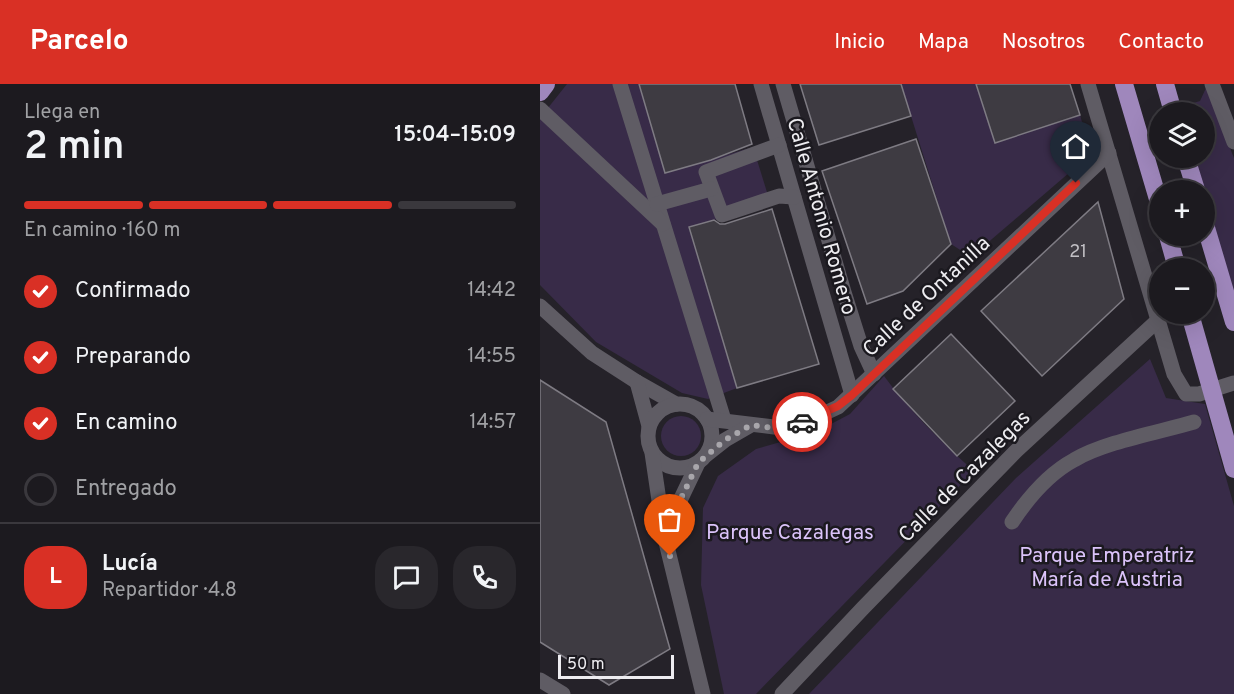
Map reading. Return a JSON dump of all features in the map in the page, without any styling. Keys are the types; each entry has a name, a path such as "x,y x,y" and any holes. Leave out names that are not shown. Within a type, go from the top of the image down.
{"main road":[{"path":"540,92 546,84"},
{"path":"1124,84 1152,180"},
{"path":"1165,84 1170,102"},
{"path":"1211,246 1234,322"},
{"path":"1193,324 1234,469"}],"street":[{"path":"620,84 724,420"},
{"name":"Calle Antonio Romero","path":"761,84 852,395"},
{"name":"Calle Antonio Romero","path":"783,84 861,346 874,374"},
{"path":"1088,84 1149,293"},
{"path":"1212,84 1234,142"},
{"path":"540,109 663,224"},
{"path":"779,145 706,172 722,215 779,196 794,197"},
{"name":"Calle de Ontanilla","path":"707,419 774,428 808,421 838,406 1109,153"},
{"path":"657,204 711,189"},
{"path":"540,306 592,353 676,404 694,407 707,419 712,437 710,447 664,534"},
{"name":"Calle de Cazalegas","path":"782,694 1016,451 1154,324"},
{"path":"1158,324 1174,374 1186,394 1199,394 1234,383"},
{"path":"637,382 649,426 648,444 658,461 667,466 678,469 688,467 725,440 751,425"},
{"path":"649,426 659,411 676,404"},
{"path":"1012,522 1040,487 1074,460 1108,447 1194,422"},
{"path":"652,453 664,534 703,694"},
{"path":"540,680 562,694"}],"green space":[{"path":"567,84 639,84 665,173 753,147 770,202 689,228 737,388 708,399 682,393 596,342 540,285 540,118"},
{"path":"901,84 978,84 1080,115 1091,154 971,257 951,244"},
{"path":"1206,88 1212,102 1197,102 1200,101"},
{"path":"1215,110 1234,158 1234,296 1215,230 1215,180 1200,180 1197,168 1215,168"},
{"name":"Parque Emperatriz María de Austria","path":"1150,359 1166,398 1205,404 1234,506 1234,694 809,694 1016,478"},
{"name":"Parque Cazalegas","path":"884,376 926,426 974,471 756,694 724,694 701,585 703,508 718,476 756,449 816,432 850,414"},
{"path":"681,416 689,417 695,422 700,428 700,444 695,450 689,455 681,456 673,455 667,450 662,444 661,436 662,428 667,422 673,417"}],"building":[{"path":"639,84 735,84 752,144 711,160 665,173"},
{"path":"800,84 901,84 911,116 819,145"},
{"path":"976,84 1070,84 1080,115 995,143"},
{"path":"916,139 951,244 903,291 867,304 822,171"},
{"path":"1098,202 1124,299 1042,376 981,311"},
{"path":"772,209 819,364 737,388 689,227 714,220 725,224"},
{"path":"951,334 1015,401 957,456 893,389"},
{"path":"540,380 606,422 670,649 609,685 540,642"}],"way so far":[{"path":"670,556 664,534 698,463 725,440 751,425 774,428 802,422"}],"route":[{"path":"802,422 838,406 852,395 1076,183"}]}
